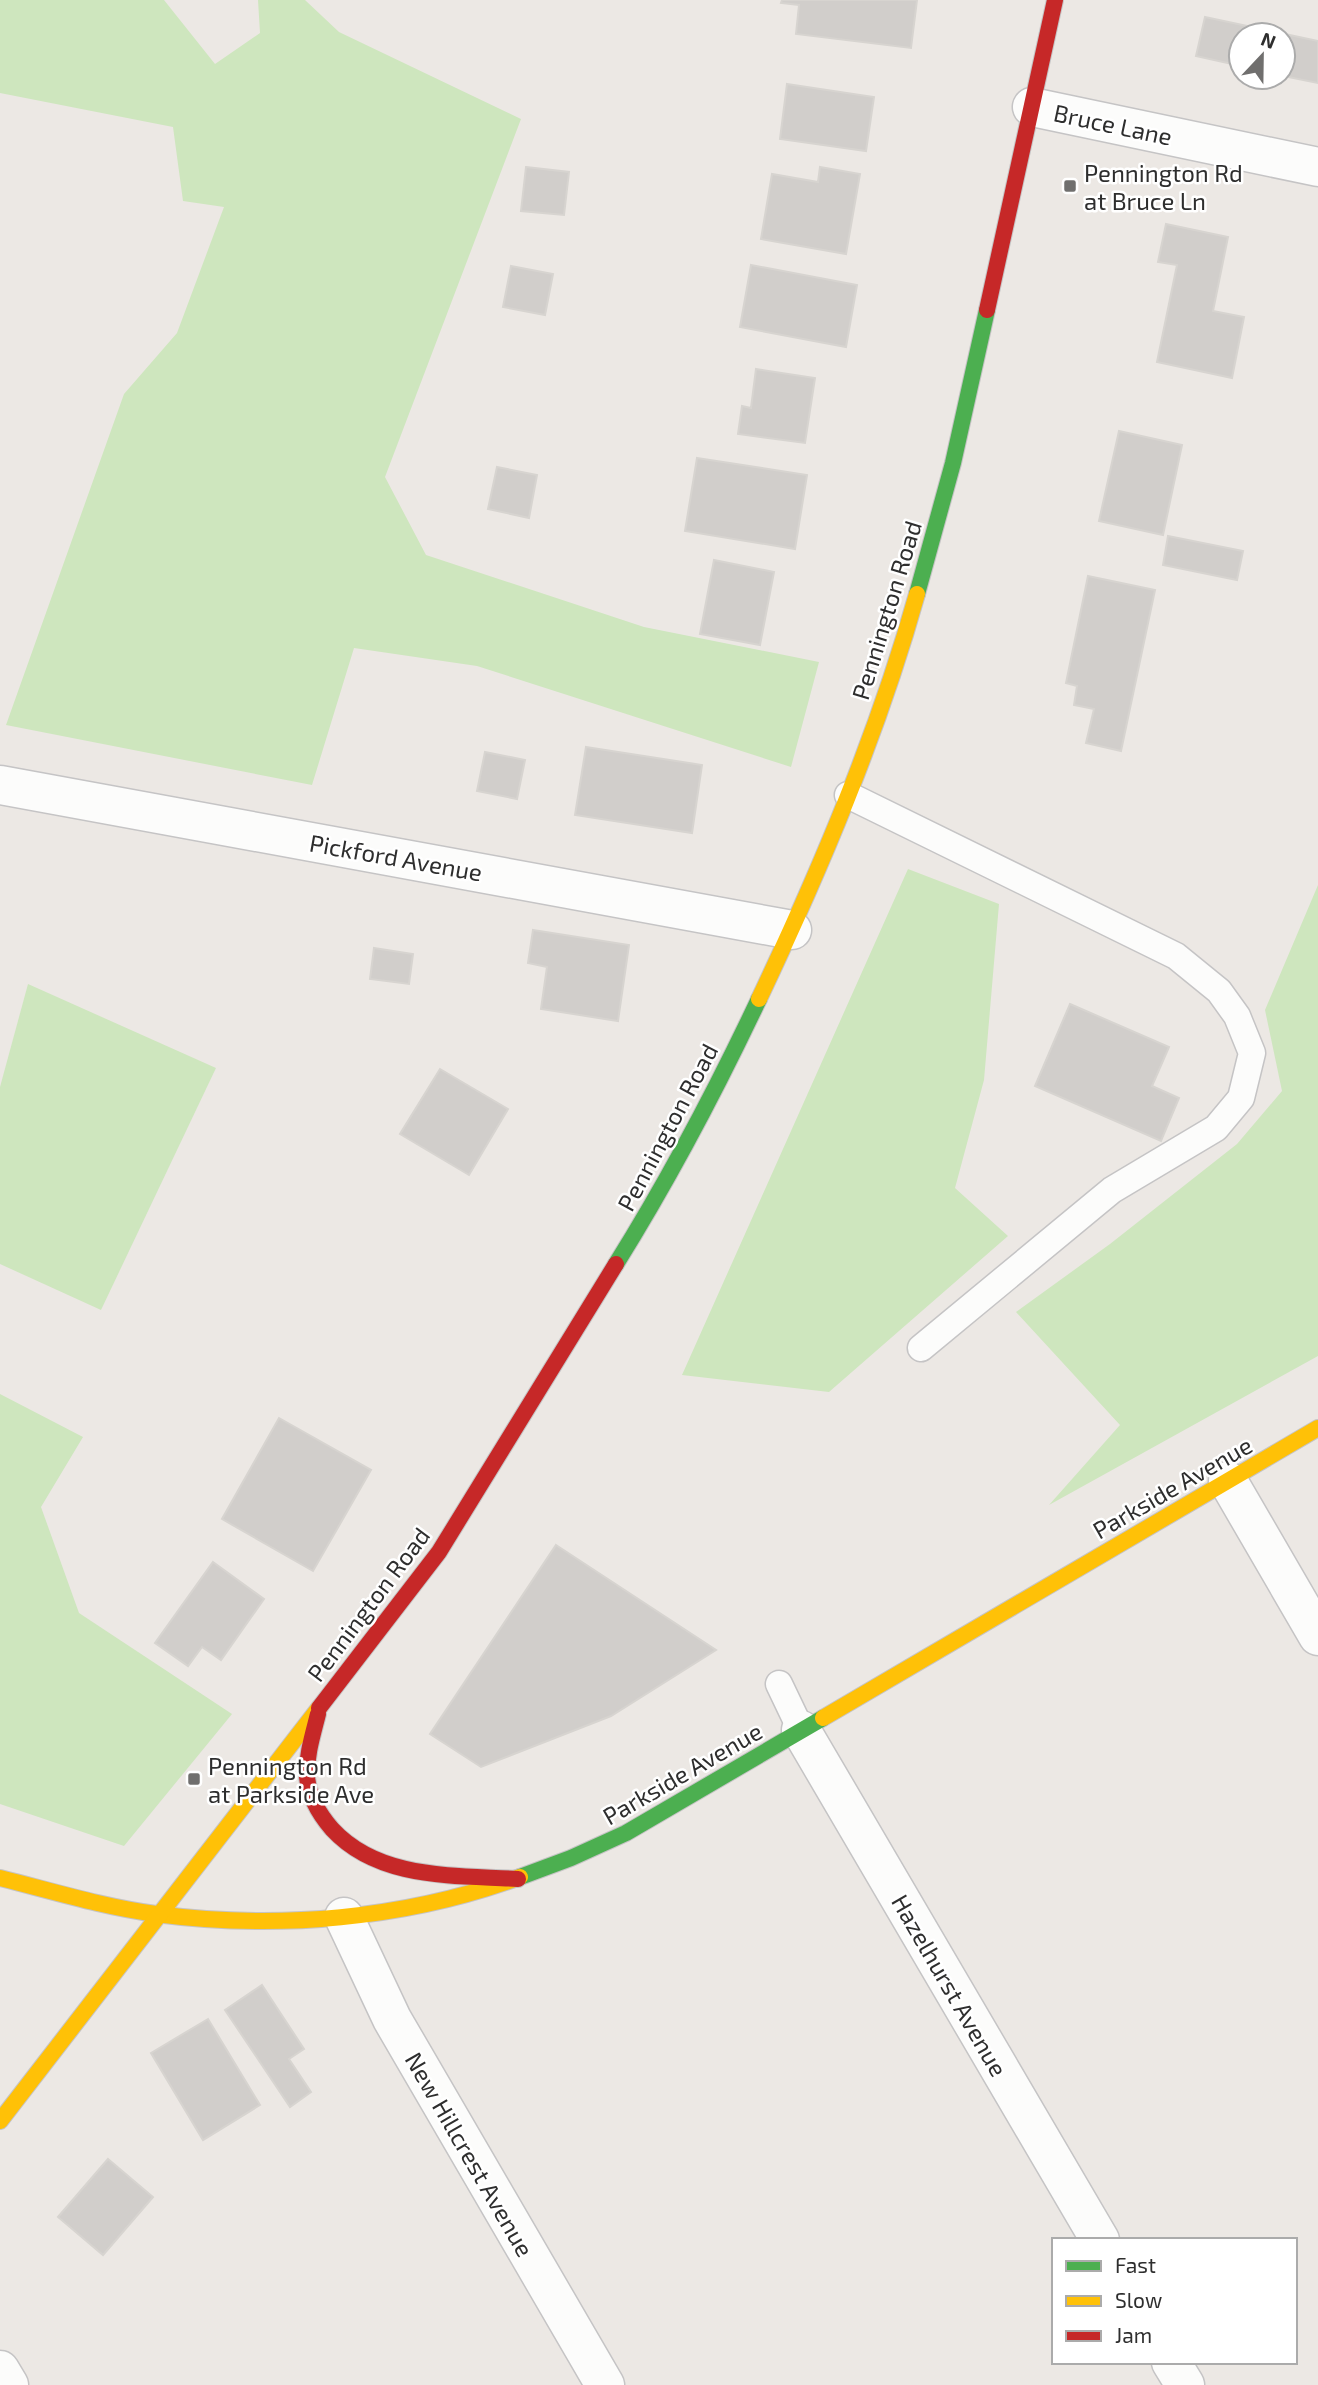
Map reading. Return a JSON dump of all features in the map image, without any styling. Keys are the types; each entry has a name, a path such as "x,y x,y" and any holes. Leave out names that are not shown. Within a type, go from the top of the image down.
{"main road":[{"name":"Pennington Road","path":"0,2121 439,1552 647,1215 720,1081 792,930 848,795 912,610 953,463 1055,0"},
{"name":"Parkside Avenue","path":"0,1878 112,1906 158,1914 248,1922 344,1917 439,1902 518,1879 594,1849 626,1833 1318,1428"},
{"path":"320,1705 307,1771 311,1799 324,1821 344,1844 379,1864 416,1872 518,1879"}],"street":[{"name":"Bruce Lane","path":"1032,107 1318,167"},
{"name":"Pickford Avenue","path":"0,785 792,930"},
{"path":"1228,1481 1318,1636"},
{"name":"Hazelhurst Avenue","path":"801,1730 1099,2238"},
{"name":"New Hillcrest Avenue","path":"344,1917 392,2019 605,2385"},
{"path":"1172,2364 1185,2385"},
{"path":"0,2370 9,2385"}],"lane":[{"path":"848,795 1176,956 1219,991 1237,1016 1252,1054 1241,1098 1216,1128 1112,1190 921,1348"},
{"path":"779,1684 801,1730"}],"green space":[{"path":"0,0 164,0 215,64 260,33 258,0 305,0 339,32 521,119 385,477 426,555 644,627 819,662 791,767 477,666 354,648 312,785 6,725 124,394 177,333 224,207 183,201 173,127 0,93"},
{"path":"908,869 999,904 984,1080 955,1188 1008,1236 829,1392 682,1375"},
{"path":"1318,885 1318,1356 1049,1505 1120,1425 1016,1312 1110,1244 1237,1144 1282,1091 1265,1010"},
{"path":"28,984 216,1068 101,1310 0,1264 0,1087"},
{"path":"0,1394 83,1437 41,1507 79,1613 232,1714 124,1846 0,1804"}],"building":[{"path":"782,0 917,0 911,48 796,34 799,5 781,3"},
{"path":"1205,17 1227,22 1227,63 1196,56"},
{"path":"1297,37 1318,41 1318,83 1297,79"},
{"path":"787,84 874,97 866,151 780,139"},
{"path":"526,167 569,172 564,215 521,211"},
{"path":"820,167 860,174 846,254 761,239 772,174 818,182"},
{"path":"1166,224 1228,237 1213,311 1244,317 1232,378 1157,362 1177,265 1158,262"},
{"path":"751,265 857,285 846,347 740,327"},
{"path":"511,266 553,274 545,315 503,307"},
{"path":"756,369 815,378 805,443 738,434 742,406 751,408"},
{"path":"1119,431 1182,445 1163,535 1099,521"},
{"path":"697,458 807,475 795,549 685,531"},
{"path":"497,467 537,475 529,518 488,509"},
{"path":"1168,536 1243,551 1237,580 1163,565"},
{"path":"714,560 774,572 760,645 700,634"},
{"path":"1088,576 1155,590 1121,751 1086,743 1094,709 1074,705 1077,686 1066,683"},
{"path":"586,747 702,765 692,833 575,815"},
{"path":"485,752 525,760 517,799 477,791"},
{"path":"533,930 629,945 618,1021 541,1009 547,967 528,963"},
{"path":"374,948 413,954 409,984 370,979"},
{"path":"1070,1004 1169,1047 1152,1086 1179,1098 1161,1141 1035,1086"},
{"path":"440,1069 508,1109 469,1175 400,1134"},
{"path":"279,1418 371,1470 313,1571 222,1519"},
{"path":"556,1545 716,1650 611,1716 481,1767 430,1734"},
{"path":"213,1562 264,1599 221,1660 202,1647 188,1666 155,1643"},
{"path":"262,1985 304,2049 289,2059 311,2092 290,2107 225,2010"},
{"path":"208,2019 260,2105 203,2140 151,2053"},
{"path":"108,2159 153,2197 103,2255 58,2217"}],"traffic: fast":[{"path":"917,594 953,463 987,310"},
{"path":"616,1264 691,1134 759,999"},
{"path":"520,1877 626,1833 823,1718"}],"traffic: slow":[{"path":"759,999 847,800 885,698 917,594"},
{"path":"823,1718 1318,1428"},
{"path":"0,2121 319,1708"},
{"path":"0,1878 136,1911 248,1921 341,1917 387,1911 432,1903 520,1877"}],"traffic: jam":[{"path":"987,310 1055,0"},
{"path":"319,1708 439,1552 616,1264"},
{"path":"318,1714 310,1745 308,1784 315,1805 323,1817 351,1846 372,1858 419,1872 518,1879"}],"place":[{"name":"Pennington Rd at Bruce Ln","path":"1070,186"},
{"name":"Pennington Rd at Parkside Ave","path":"194,1779"}]}
